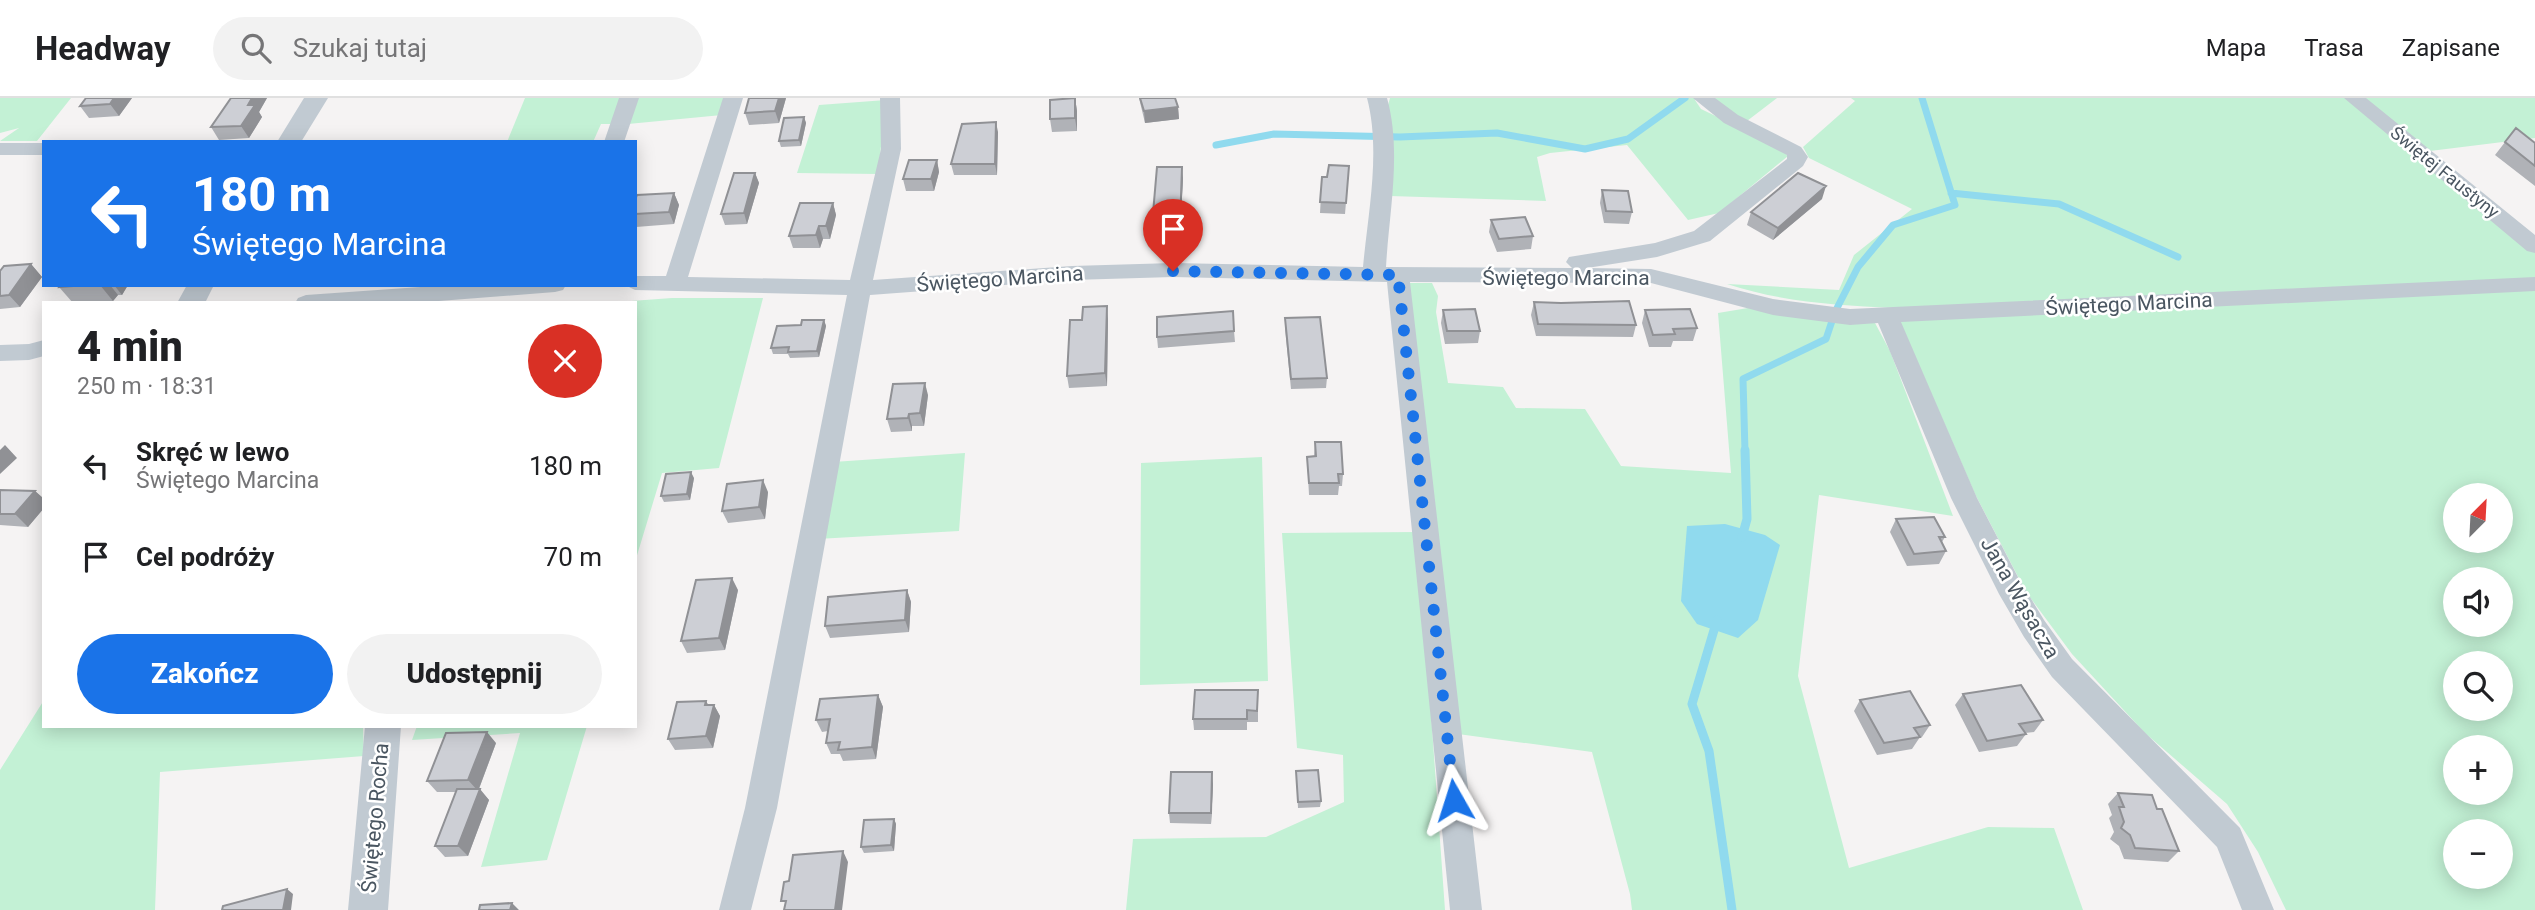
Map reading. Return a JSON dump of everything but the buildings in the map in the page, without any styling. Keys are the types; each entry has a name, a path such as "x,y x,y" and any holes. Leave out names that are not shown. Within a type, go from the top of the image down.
{"street":[{"path":"290,140 316,98"},
{"path":"615,140 629,98"},
{"path":"675,283 733,98"},
{"path":"735,910 761,808 860,288 891,149 890,98"},
{"path":"1377,98 1381,105 1386,275 1466,910"},
{"path":"1493,277 1657,250 1702,236 1796,162 1798,157 1794,151 1731,120 1703,98"},
{"name":"Świętej Faustyny","path":"2354,98 2535,246"},
{"path":"0,149 42,149"},
{"name":"Świętego Marcina","path":"637,283 860,288 1110,271 1493,277 1621,274 1651,276 1773,307 1850,317 2535,284"},
{"path":"334,301 527,287"},
{"name":"Jana Wąsacza","path":"1886,315 1962,497 2038,637 2062,668 2229,838 2259,910"},
{"path":"0,354 42,349"},
{"name":"Świętego Rocha","path":"368,910 383,728"}],"green space":[{"path":"0,98 71,98 37,141 0,141 19,128 0,133"},
{"path":"525,98 621,98 612,124 601,124 594,140 508,140"},
{"path":"637,98 727,98 722,115 628,124"},
{"path":"1390,98 1700,98 1695,100 1701,109 1782,148 1788,156 1719,213 1688,220 1627,145 1550,153 1537,157 1546,201 1390,196 1387,109"},
{"path":"1714,98 1777,98 1747,121 1720,106"},
{"path":"1851,98 2356,98 2535,240 2535,910 2286,910 2258,852 2227,804 2145,733 2072,654 2026,592 1975,494 1894,308 1789,299 1727,284 1839,290 1854,255 1912,209 1809,158 1803,147 1855,101"},
{"path":"2363,98 2535,98 2535,138 2430,151"},
{"path":"886,100 878,174 797,173 819,105"},
{"path":"1404,283 1432,283 1438,296 1436,312 1448,383 1503,387 1516,408 1585,409 1621,466 1731,473 1718,313 1748,308 1875,323 1890,351 1953,516 1819,495 1798,676 1849,868 1988,827 2054,828 2083,910 1632,910 1592,752 1458,734"},
{"path":"763,298 719,468 662,473 637,555 637,301 631,301"},
{"path":"965,453 959,531 817,539 833,462"},
{"path":"1262,457 1268,681 1140,685 1141,463"},
{"path":"1418,532 1445,910 1126,910 1133,839 1266,837 1344,802 1343,755 1297,748 1282,533"},
{"path":"42,703 42,728 363,728 364,756 160,772 155,910 0,910 0,770"},
{"path":"416,728 586,728 547,860 481,867 520,733 412,740"}],"water":[{"path":"1725,524 1765,535 1780,545 1758,620 1738,638 1697,624 1681,601 1687,526"}],"waterway":[{"path":"1216,145 1274,134 1400,137 1497,133 1585,149 1628,139 1685,98"},
{"path":"1922,98 1951,193"},
{"path":"1836,310 1858,267 1893,225 1955,205 1951,193"},
{"path":"1951,193 2059,204 2178,257"},
{"path":"1745,452 1743,379 1826,339 1833,318"},
{"path":"1742,537 1747,519 1745,450"},
{"path":"1717,620 1692,704 1709,751 1732,910"}],"route":[{"path":"1173,271 1398,275 1454,800"}]}
